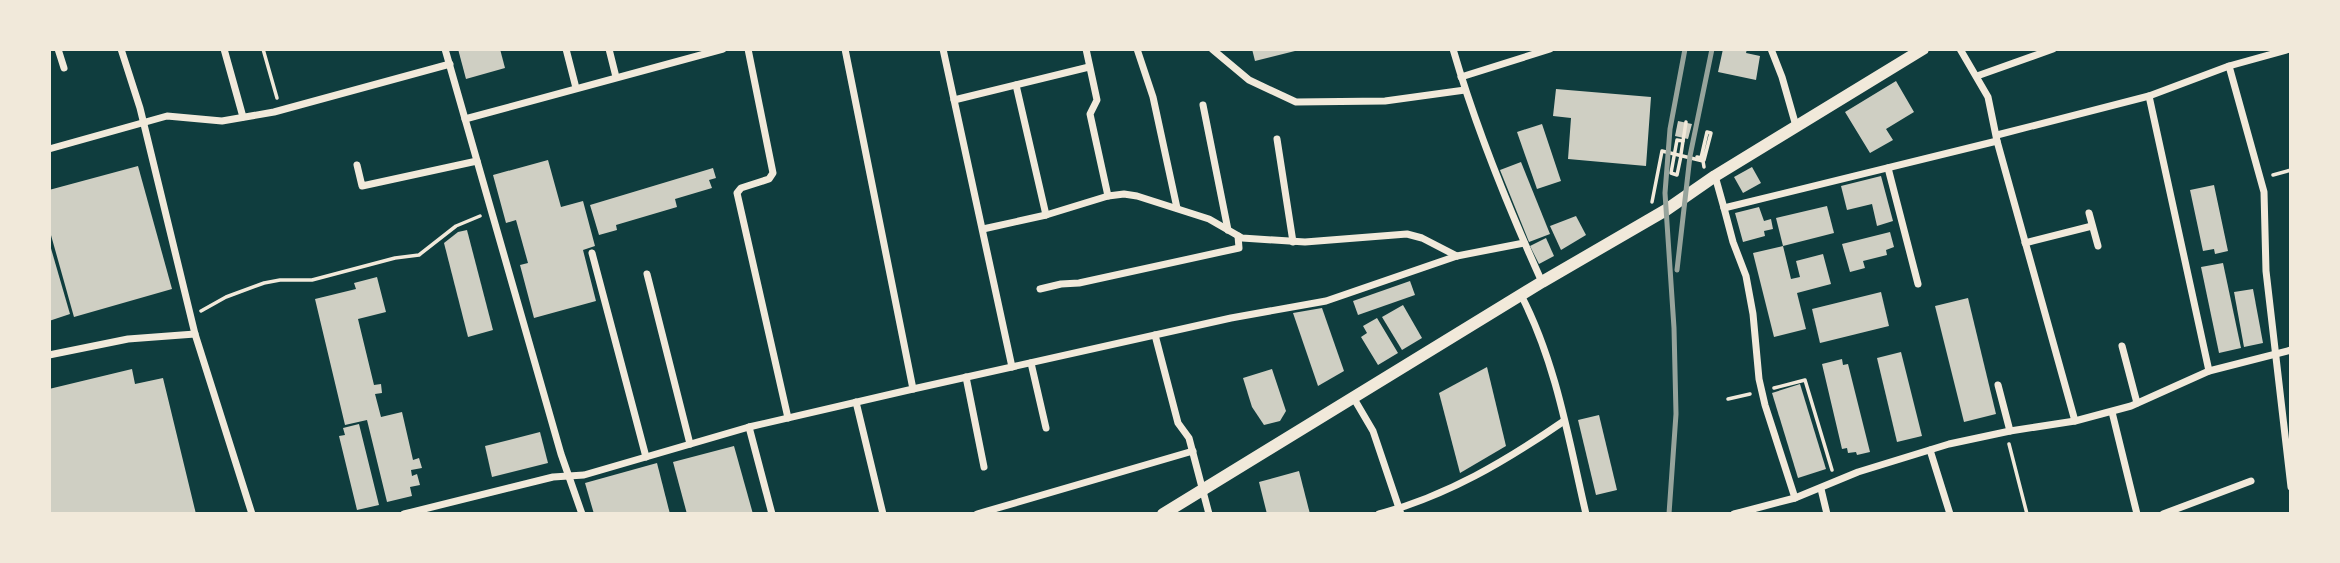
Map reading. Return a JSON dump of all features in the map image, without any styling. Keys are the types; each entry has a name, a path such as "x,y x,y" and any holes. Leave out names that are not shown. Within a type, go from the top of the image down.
{"street":[{"path":"58,49 64,68"},
{"path":"121,49 143,122 195,334 252,514"},
{"path":"224,49 243,117"},
{"path":"445,49 582,514"},
{"path":"566,49 576,88"},
{"path":"608,49 615,77"},
{"path":"465,119 723,49"},
{"path":"748,49 773,173 769,179 741,188 737,193 788,418"},
{"path":"845,49 913,389"},
{"path":"943,49 1012,367"},
{"path":"1086,49 1097,100 1090,114 1108,196"},
{"path":"1138,49 1153,97 1177,208"},
{"path":"1212,49 1249,80 1296,102 1385,101 1465,90"},
{"path":"1453,49 1465,90 1524,243 1542,282"},
{"path":"1461,77 1550,49"},
{"path":"1771,49 1796,126"},
{"path":"1163,514 1923,49"},
{"path":"1960,49 1988,97 2025,243 2075,421"},
{"path":"1977,76 2053,49"},
{"path":"1724,208 1888,168 2149,96 2229,66 2291,49"},
{"path":"49,149 167,116 222,121 280,110 450,64"},
{"path":"2229,66 2264,192 2266,271 2291,487"},
{"path":"954,100 1089,67"},
{"path":"1016,85 1046,215"},
{"path":"2149,96 2209,371"},
{"path":"1203,105 1228,230"},
{"path":"1277,139 1293,242"},
{"path":"357,164 362,186 477,161"},
{"path":"1888,168 1918,284"},
{"path":"1715,176 1733,242 1746,276 1762,391 1794,498"},
{"path":"983,229 1046,215 1108,196 1137,196 1209,219 1242,238 1293,242 1356,240 1407,234 1422,238 1457,256"},
{"path":"2089,214 2098,246"},
{"path":"2025,243 2092,226"},
{"path":"1040,289 1061,284 1079,284 1239,248 1238,236"},
{"path":"404,514 543,479 584,475 749,428 856,402 1231,318 1326,301 1457,256 1524,243"},
{"path":"592,253 646,457"},
{"path":"647,274 690,444"},
{"path":"1521,295 1537,325 1586,514"},
{"path":"49,355 128,339 195,334"},
{"path":"1155,335 1178,423 1189,438 1194,451 1209,514"},
{"path":"2122,346 2137,403"},
{"path":"1736,514 1794,498 1858,472 1930,450 2008,431 2075,421 2112,412 2209,371 2291,350"},
{"path":"1031,363 1046,428"},
{"path":"966,377 984,467"},
{"path":"1998,385 2008,431"},
{"path":"1353,397 1373,431 1400,511"},
{"path":"856,402 883,514"},
{"path":"2112,412 2137,514"},
{"path":"1379,514 1400,511 1500,464 1564,421"},
{"path":"749,428 772,514"},
{"path":"1930,450 1950,514"},
{"path":"977,514 1194,451"},
{"path":"2163,514 2250,481"},
{"path":"1821,489 1827,514"}],"path":[{"path":"263,49 280,110"},
{"path":"1683,141 1676,140 1671,173 1677,175 1681,154 1686,122"},
{"path":"1681,154 1701,158 1707,132 1711,133 1703,161"},
{"path":"1652,202 1662,151"},
{"path":"2260,178 2291,170"},
{"path":"191,317 226,298 264,283 312,280 395,258 419,255 456,226 472,218 492,214"},
{"path":"1728,399 1805,380 1835,482"},
{"path":"2008,431 2027,514"}],"building":[{"path":"458,49 500,49 505,68 466,79"},
{"path":"1252,49 1299,49 1299,50 1255,61"},
{"path":"1723,49 1747,49 1746,53 1760,56 1756,80 1718,72"},
{"path":"1896,81 1914,112 1886,129 1893,140 1870,153 1845,112"},
{"path":"1556,89 1651,97 1646,166 1568,159 1571,118 1553,116"},
{"path":"1678,121 1692,124 1688,139 1675,136"},
{"path":"1542,124 1561,181 1537,189 1517,132"},
{"path":"548,160 561,207 583,201 595,246 583,250 596,301 534,318 520,265 528,263 516,220 506,223 493,175"},
{"path":"1521,162 1550,234 1529,242 1500,170"},
{"path":"138,166 172,289 74,317 49,228 49,190"},
{"path":"1752,167 1761,183 1743,193 1734,177"},
{"path":"713,168 716,178 709,180 712,188 675,199 677,207 616,225 617,230 599,235 590,205"},
{"path":"1881,176 1893,221 1877,226 1872,204 1847,210 1841,186"},
{"path":"2214,185 2228,251 2215,254 2214,249 2203,251 2190,190"},
{"path":"1827,206 1834,233 1783,246 1776,218"},
{"path":"1759,207 1764,221 1771,219 1773,229 1764,231 1765,236 1743,242 1735,213"},
{"path":"1576,216 1586,235 1561,250 1550,226"},
{"path":"467,230 493,330 468,337 444,243 458,232"},
{"path":"1890,232 1894,247 1886,250 1887,255 1863,261 1865,268 1850,272 1842,244"},
{"path":"1546,238 1554,256 1539,264 1530,246"},
{"path":"49,246 70,314 49,321"},
{"path":"1783,246 1791,279 1800,277 1796,261 1823,254 1831,284 1797,293 1806,329 1774,337 1753,253"},
{"path":"2223,263 2241,348 2219,353 2201,267"},
{"path":"377,277 386,312 358,319 374,385 381,384 382,393 375,394 381,417 402,412 413,460 419,458 422,468 411,470 412,476 417,474 420,485 410,487 412,496 387,502 367,420 345,425 315,299 356,289 354,283"},
{"path":"1410,281 1415,295 1358,315 1353,301"},
{"path":"2253,289 2263,343 2244,347 2234,292"},
{"path":"1881,292 1889,326 1820,343 1812,309"},
{"path":"1968,298 1996,414 1964,422 1935,306"},
{"path":"1403,305 1422,338 1402,350 1382,317"},
{"path":"1322,308 1344,371 1318,386 1293,313"},
{"path":"1377,318 1398,353 1378,365 1361,337 1367,333 1363,326"},
{"path":"1901,352 1922,436 1897,442 1877,358"},
{"path":"1842,359 1843,365 1848,364 1870,452 1857,455 1856,452 1848,453 1847,448 1842,449 1822,364"},
{"path":"1487,367 1506,446 1460,473 1439,393"},
{"path":"132,369 135,384 163,378 196,514 49,514 49,389"},
{"path":"1272,369 1286,411 1280,421 1264,425 1252,407 1243,378"},
{"path":"1800,384 1826,469 1798,478 1772,393"},
{"path":"1599,415 1617,490 1596,495 1578,420"},
{"path":"359,424 379,505 357,510 339,436 345,435 343,428"},
{"path":"540,432 548,463 492,477 485,446"},
{"path":"734,446 753,514 687,514 673,462"},
{"path":"657,463 670,514 594,514 585,483"},
{"path":"1299,471 1310,514 1267,514 1259,482"}],"railway":[{"path":"1669,514 1676,414 1674,328 1665,193 1670,129 1685,49"},
{"path":"1677,270 1690,156 1712,49"}]}
